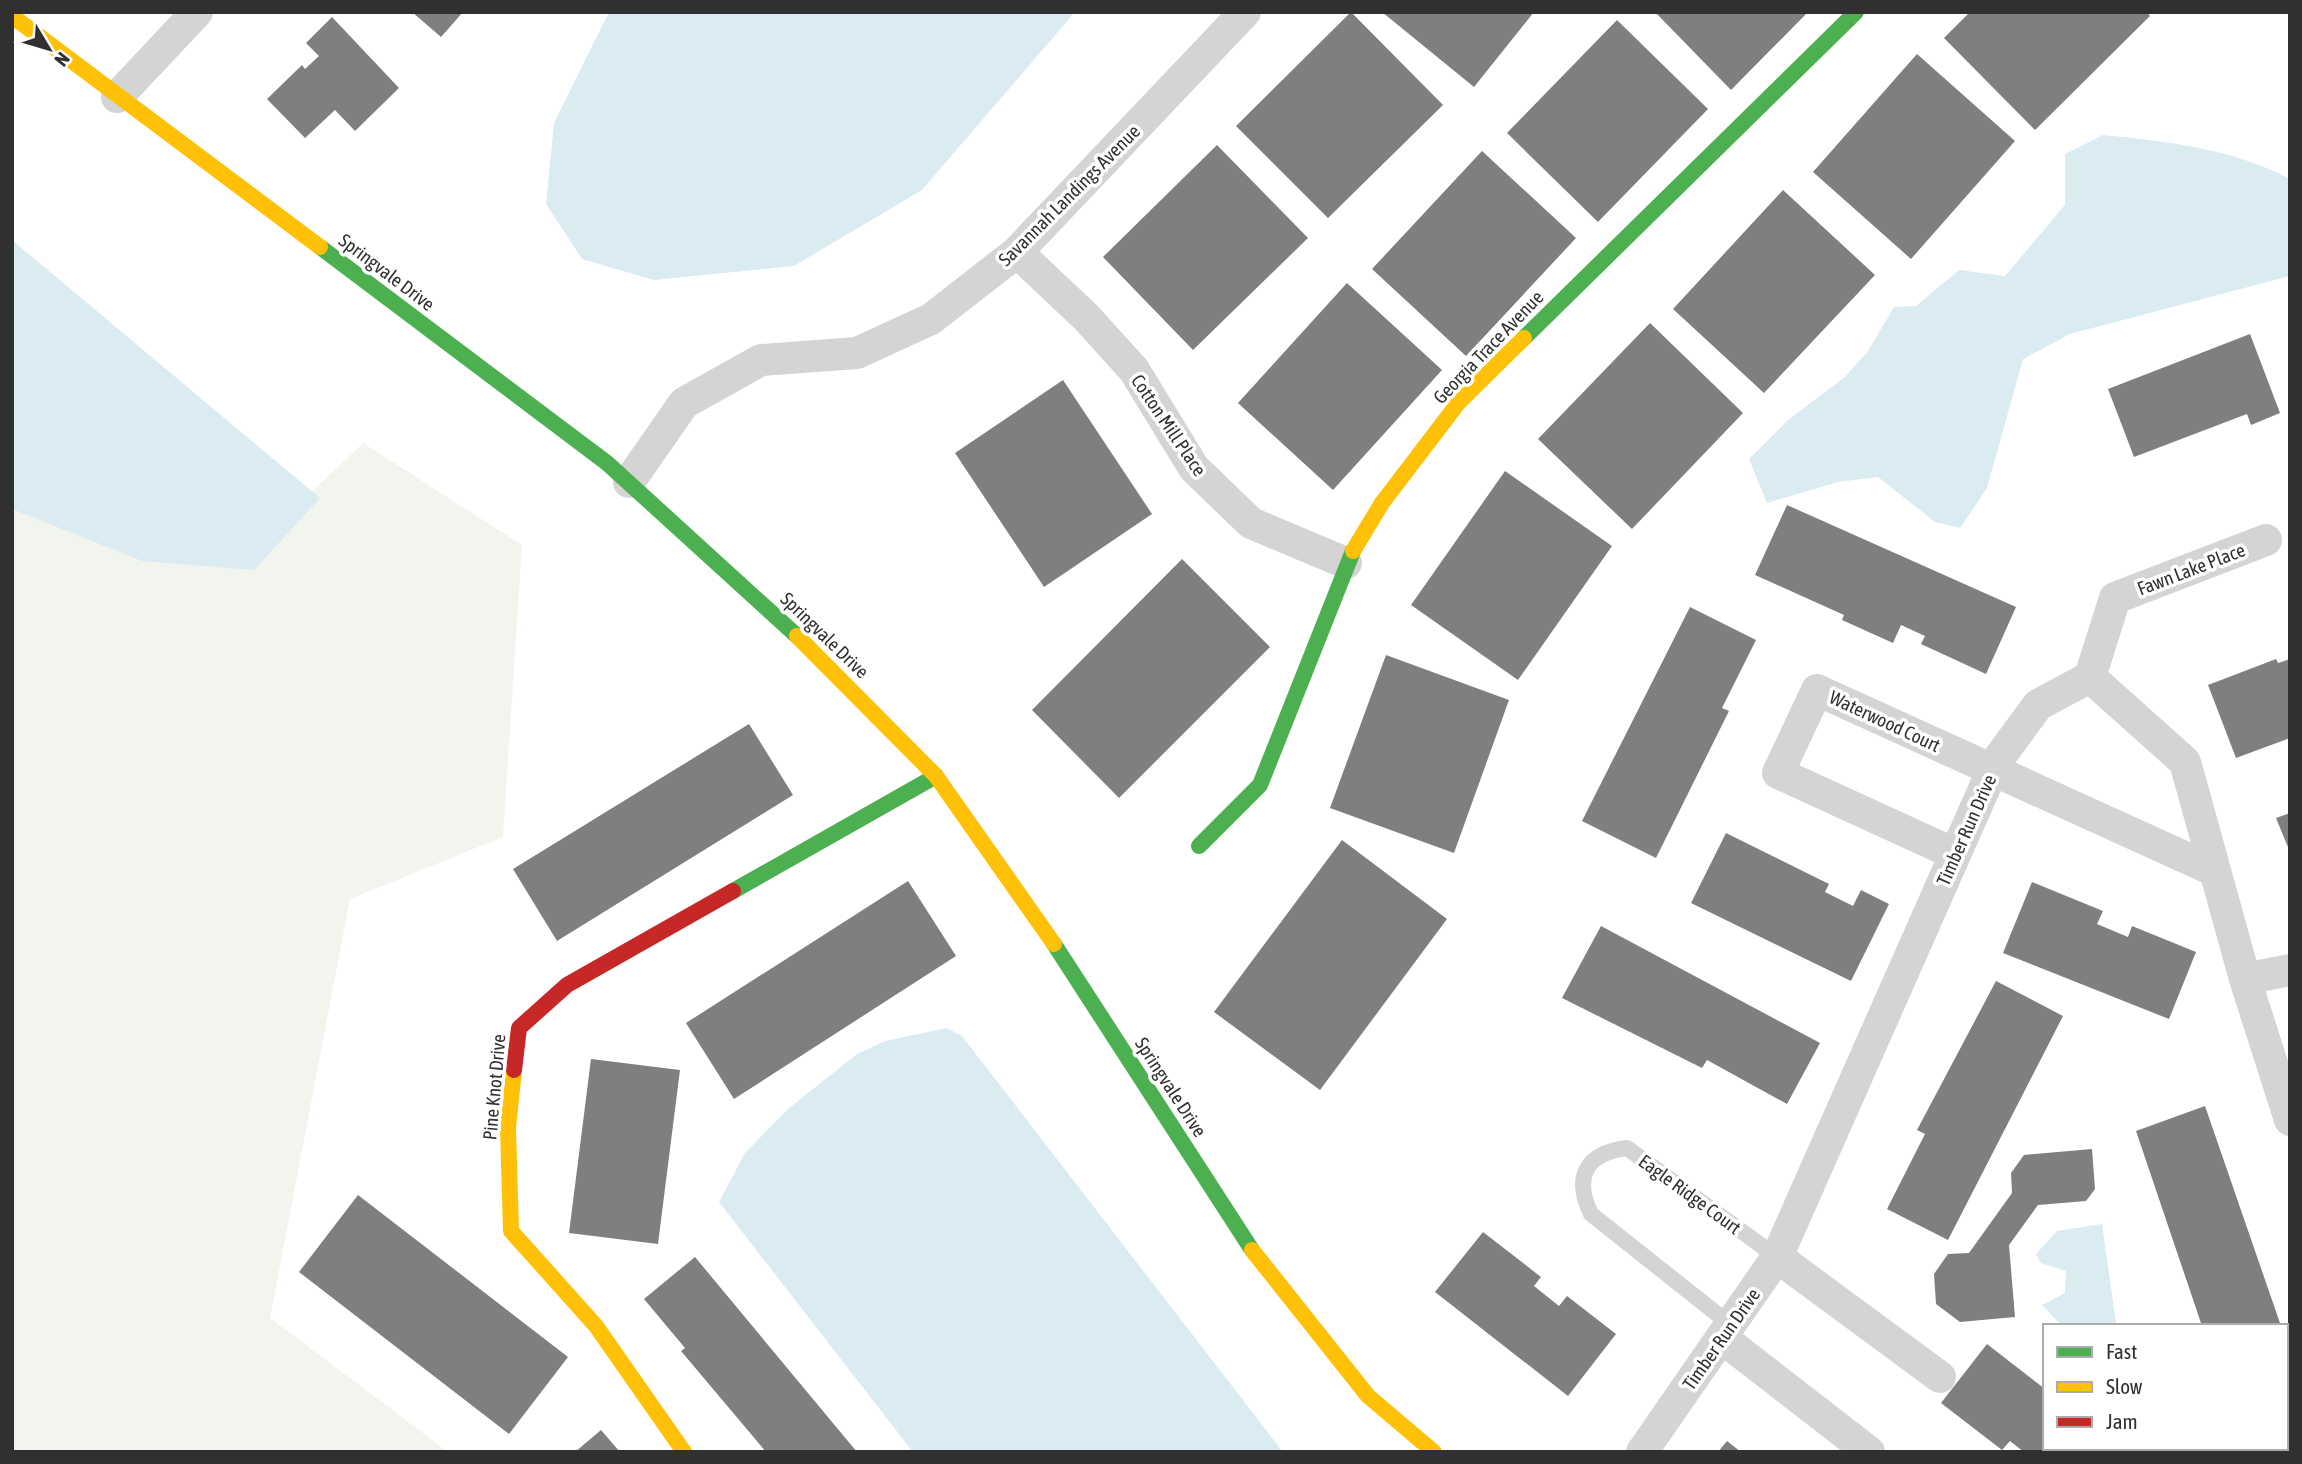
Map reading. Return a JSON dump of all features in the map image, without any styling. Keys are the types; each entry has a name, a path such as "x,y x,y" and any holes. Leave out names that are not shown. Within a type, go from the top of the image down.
{"street":[{"path":"117,97 197,12"},
{"name":"Savannah Landings Avenue","path":"629,482 684,403 761,360 857,353 931,318 1017,252 1245,12"},
{"name":"Georgia Trace Avenue","path":"1199,846 1260,785 1346,563 1382,503 1459,402 1856,12"},
{"name":"Springvale Drive","path":"12,16 596,454 820,657 936,776 1024,897 1250,1248 1368,1396 1434,1452"},
{"name":"Cotton Mill Place","path":"1017,252 1086,317 1133,370 1194,468 1251,523 1346,563"},
{"name":"Fawn Lake Place","path":"2090,677 2115,598 2266,540"},
{"path":"2090,677 2185,762 2213,870 2290,1120"},
{"name":"Timber Run Drive","path":"1642,1452 1777,1257 1993,770 2038,705 2090,677"},
{"name":"Waterwood Court","path":"1955,854 1778,773 1817,690 2213,870"},
{"name":"Pine Knot Drive","path":"684,1452 596,1326 511,1230 508,1128 519,1028 567,985 936,776"},
{"path":"2245,979 2290,970"},
{"name":"Eagle Ridge Court","path":"1777,1257 1940,1377"},
{"path":"1727,1331 1869,1452"}],"lane":[{"name":"Eagle Ridge Court","path":"1727,1331 1591,1214 1582,1192 1588,1165 1599,1154 1627,1148 1777,1257"}],"shaded area":[{"path":"609,12 1075,12 922,190 794,266 654,280 582,259 546,204 554,123"},
{"path":"2103,135 2151,140 2223,153 2290,179 2290,276 2070,334 2023,359 1987,488 1960,528 1935,522 1878,477 1838,482 1767,503 1749,459 1788,420 1845,377 1868,351 1894,307 1916,306 1959,270 2005,276 2065,205 2065,154"},
{"path":"12,240 320,498 254,570 142,561 12,509"},
{"path":"363,443 522,545 503,837 350,899 270,1318 448,1452 12,1452 12,496 238,562"},
{"path":"947,1028 962,1036 1283,1452 913,1452 719,1202 745,1153 788,1109 857,1054 885,1041"},
{"path":"2102,1224 2116,1323 2060,1324 2042,1305 2065,1293 2066,1271 2041,1263 2036,1254 2057,1231"}],"building":[{"path":"412,12 463,12 441,37"},
{"path":"1351,12 1443,105 1328,218 1236,126"},
{"path":"1382,12 1534,12 1474,87"},
{"path":"1655,12 1808,12 1731,90"},
{"path":"1970,12 2147,12 2150,16 2035,130 1944,38"},
{"path":"332,17 399,88 355,131 335,110 305,138 267,99 302,65 305,69 319,56 306,43"},
{"path":"1617,20 1708,109 1598,222 1507,133"},
{"path":"1917,54 2015,141 1911,259 1813,172"},
{"path":"1217,145 1308,238 1193,350 1103,257"},
{"path":"1482,151 1576,238 1466,356 1372,269"},
{"path":"1783,190 1875,275 1764,393 1673,309"},
{"path":"1347,283 1442,370 1333,490 1238,403"},
{"path":"1650,323 1743,413 1632,529 1538,439"},
{"path":"2250,334 2280,413 2251,425 2247,414 2134,457 2108,389"},
{"path":"1063,380 1152,514 1044,587 955,453"},
{"path":"1505,471 1612,546 1518,680 1411,605"},
{"path":"1787,505 2016,607 1986,674 1921,644 1925,636 1901,625 1893,643 1842,620 1844,615 1755,575"},
{"path":"1182,559 1270,647 1119,798 1032,710"},
{"path":"1690,607 1756,640 1722,708 1729,711 1656,858 1582,821"},
{"path":"1386,655 1509,700 1454,853 1330,808"},
{"path":"2276,659 2278,663 2290,659 2290,738 2236,758 2208,685"},
{"path":"749,724 793,795 557,941 513,869"},
{"path":"2290,813 2290,852 2276,818"},
{"path":"1726,833 1829,884 1825,892 1853,906 1861,890 1889,904 1851,981 1691,903"},
{"path":"1342,840 1447,919 1320,1090 1214,1012"},
{"path":"908,881 956,956 734,1099 686,1023"},
{"path":"2032,882 2103,911 2097,924 2128,937 2132,926 2196,952 2169,1019 2003,953"},
{"path":"1601,926 1820,1043 1787,1104 1707,1060 1702,1068 1562,998"},
{"path":"1996,981 2063,1016 1948,1240 1887,1209 1925,1134 1917,1130"},
{"path":"591,1059 680,1070 658,1244 569,1233"},
{"path":"2205,1106 2280,1324 2201,1324 2136,1131"},
{"path":"2092,1149 2095,1189 2086,1201 2038,1205 2009,1245 2015,1317 1960,1322 1936,1304 1934,1274 1948,1254 1969,1253 2012,1193 2011,1173 2024,1155"},
{"path":"358,1195 568,1357 509,1434 299,1272"},
{"path":"1483,1232 1541,1277 1534,1286 1559,1306 1567,1296 1616,1334 1568,1396 1435,1292"},
{"path":"695,1257 857,1452 766,1452 681,1351 685,1348 644,1299"},
{"path":"1987,1344 2043,1387 2043,1450 2126,1452 2024,1452 2010,1441 2002,1450 1941,1403"},
{"path":"2290,1427 2290,1452 2222,1452 2288,1450"},
{"path":"601,1430 620,1452 575,1452"},
{"path":"1727,1441 1741,1452 1718,1452"}],"traffic: fast":[{"path":"1524,338 1856,12"},
{"path":"320,247 607,463 797,636"},
{"path":"1199,846 1260,785 1353,551"},
{"path":"733,891 936,776"},
{"path":"1054,944 1252,1250"}],"traffic: slow":[{"path":"12,16 320,247"},
{"path":"1353,551 1382,503 1459,402 1524,338"},
{"path":"797,636 936,776 1054,944"},
{"path":"514,1070 508,1128 511,1231 596,1326 684,1452"},
{"path":"1252,1250 1368,1396 1434,1452"}],"traffic: jam":[{"path":"514,1070 519,1028 567,985 733,891"}]}
